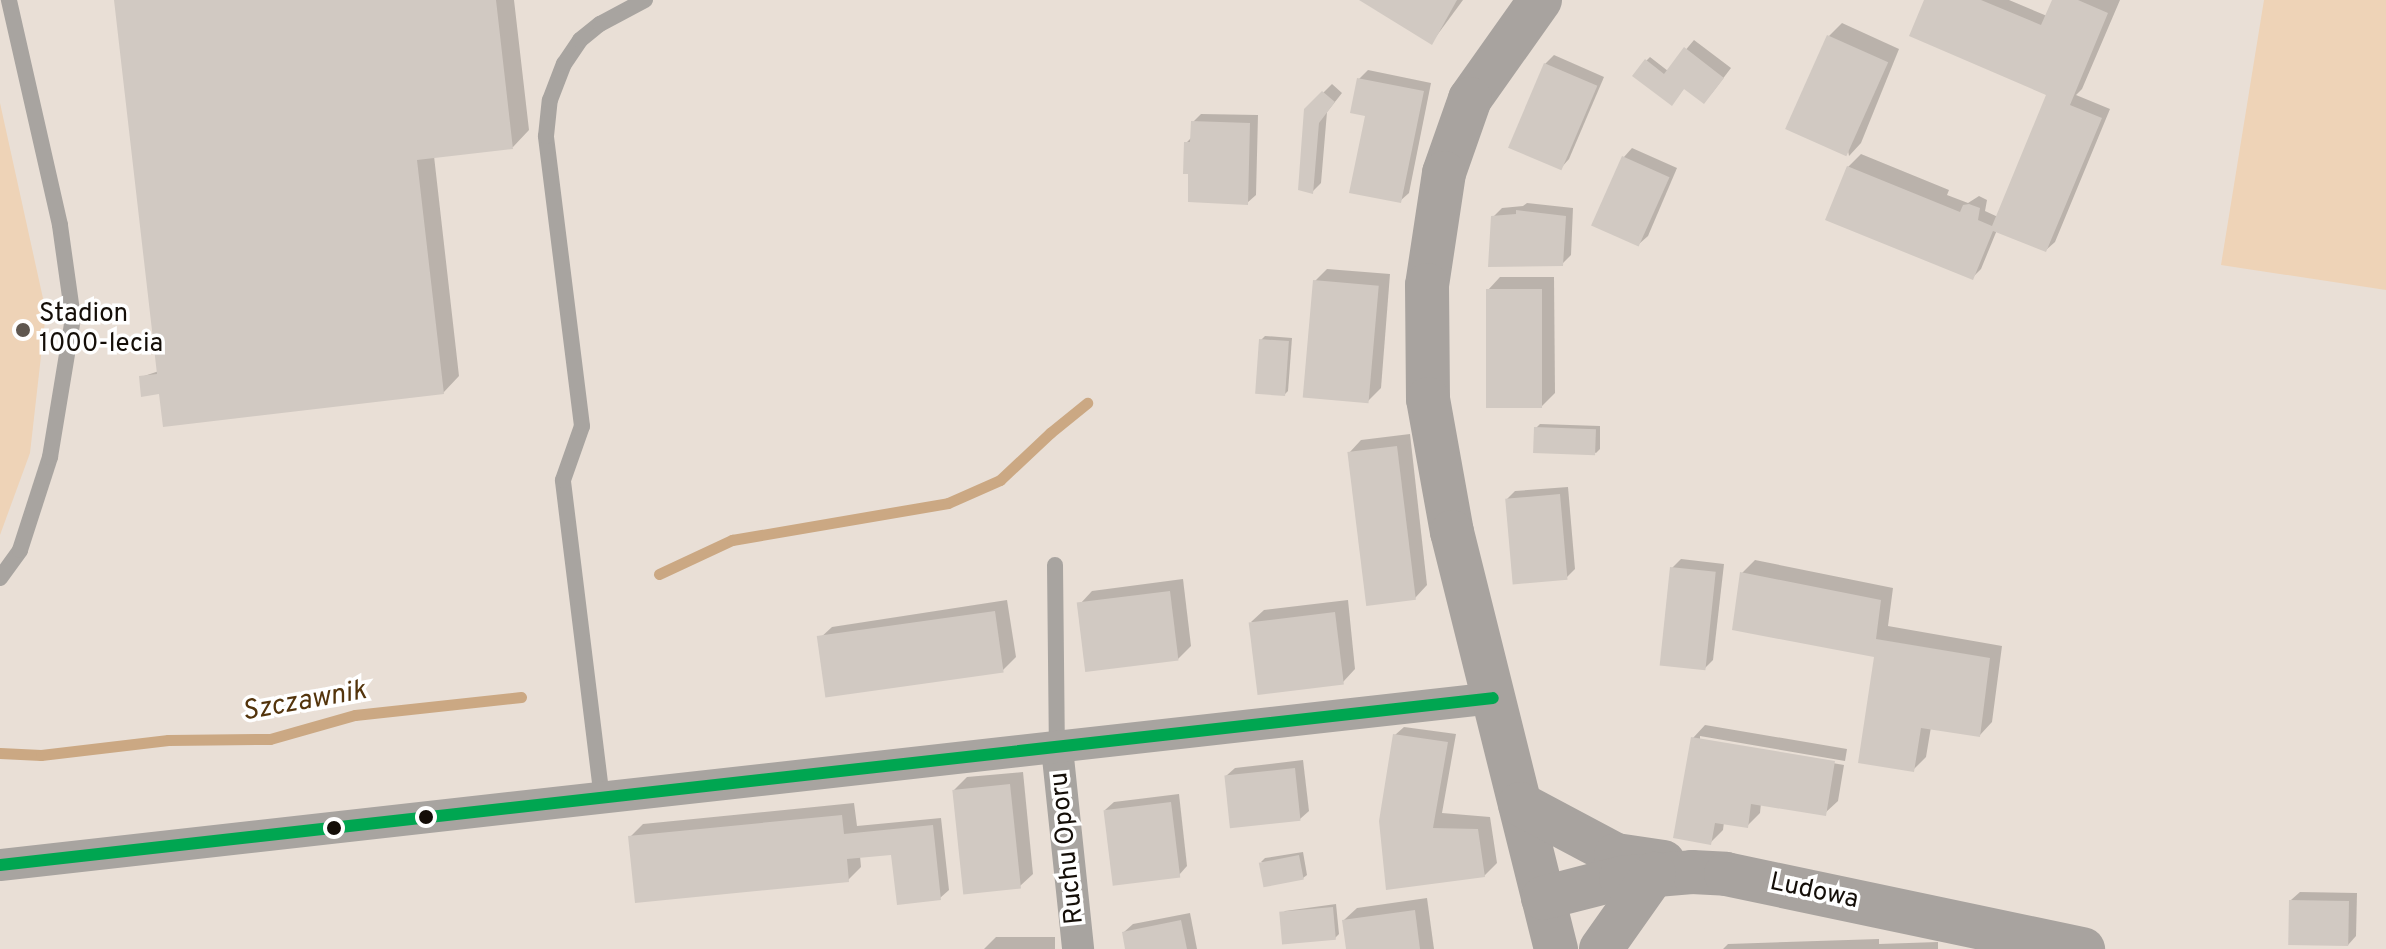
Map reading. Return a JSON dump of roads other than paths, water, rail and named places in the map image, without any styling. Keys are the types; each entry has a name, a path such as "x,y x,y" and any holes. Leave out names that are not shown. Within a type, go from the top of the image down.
{"street":[{"path":"1540,0 1470,99 1444,173 1427,285 1428,399 1452,532 1556,949"},
{"path":"0,865 1493,698"},
{"name":"Ruchu Oporu","path":"1057,748 1078,949"},
{"path":"1520,804 1616,855 1654,859 1673,873 1601,949"},
{"name":"Ludowa","path":"1543,898 1621,878 1673,873 1726,874 2083,949"}],"lane":[{"path":"0,578 20,550 50,457 73,318 60,225 9,0"},
{"path":"602,799 563,480 582,426 546,136 550,100 564,64 580,40 600,24 645,0"},
{"path":"1055,565 1057,748"}],"waterway":[{"name":"Szczawnik","path":"659,574 732,540 948,503 1000,480 1087,403"},
{"name":"Szczawnik","path":"0,753 41,755 168,740 270,739 355,715 521,697"}],"place":[{"name":"Stadion 1000-lecia","path":"23,330"}]}
